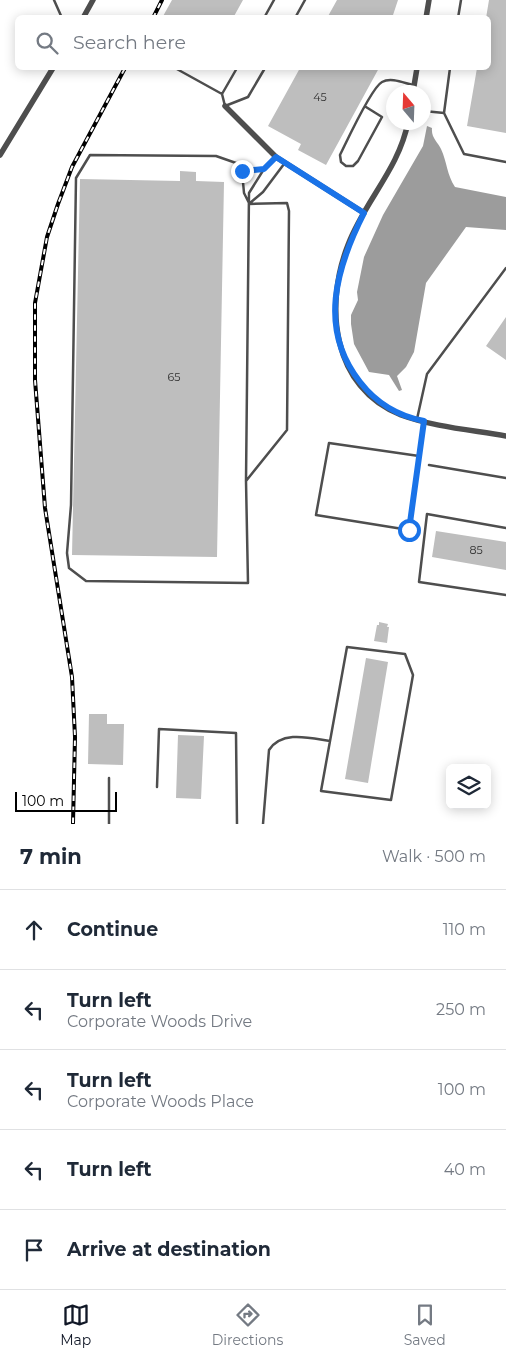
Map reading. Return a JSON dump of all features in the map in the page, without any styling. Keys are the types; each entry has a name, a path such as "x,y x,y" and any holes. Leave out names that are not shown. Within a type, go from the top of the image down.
{"street":[{"path":"85,15 93,0"},
{"path":"426,15 429,0"},
{"path":"0,155 52,70"},
{"path":"414,85 417,70"},
{"path":"225,106 276,157 364,213"},
{"path":"406,130 397,158 364,213 348,245 342,264 334,315 337,335 350,370 366,391 385,407 417,420 506,436"}],"lane":[{"path":"54,0 61,15"},
{"path":"266,15 274,0"},
{"path":"297,15 305,0"},
{"path":"458,15 461,0"},
{"path":"179,70 222,94"},
{"path":"235,70 222,94 225,106 248,97 264,70"},
{"path":"450,70 444,113 464,154 506,162"},
{"path":"366,107 382,117 358,160 353,166 346,166 341,162 340,155 374,90 383,82 392,80 414,85"},
{"path":"431,112 444,113"},
{"path":"249,204 244,193 242,171 236,163 216,156 90,155 76,178 71,505 67,553 70,568 86,581 248,583 246,482 249,204 249,193 264,169 276,157"},
{"path":"249,204 263,192 285,163"},
{"path":"242,171 264,169"},
{"path":"246,482 287,430 289,211 287,203 249,204"},
{"path":"417,420 427,374 434,362 506,268"},
{"path":"419,456 329,443 316,515 409,530 424,421"},
{"path":"430,465 506,478"},
{"path":"506,528 427,514 418,582 504,595 506,590"},
{"path":"347,646 405,654 413,675 391,800 321,791 330,741 347,646"},
{"path":"156,787 159,729 236,732 237,824"},
{"path":"263,824 269,750 272,745 294,737 330,741"},
{"path":"109,778 109,824"}],"shaded area":[{"path":"432,128 433,135 441,149 450,178 455,187 506,197 506,230 466,227 426,283 414,352 406,367 397,376 402,390 399,391 389,375 369,372 354,344 351,315 358,300 357,292 364,257 383,215 423,146 426,130 431,130"}],"building":[{"path":"172,0 243,0 235,15 164,15"},
{"path":"337,0 398,0 393,15 329,15"},
{"path":"489,0 506,0 506,133 467,126 477,70 491,70 491,15 486,15"},
{"path":"299,70 378,70 326,165 298,150 301,144 268,126"},
{"path":"180,171 196,172 196,181 224,182 217,557 72,555 80,179 180,181"},
{"path":"506,317 506,360 486,346"},
{"path":"436,531 506,542 506,570 432,557"},
{"path":"379,622 388,624 387,643 374,641"},
{"path":"366,658 388,662 368,783 345,779"},
{"path":"89,714 107,714 107,724 124,724 123,765 88,764"},
{"path":"178,735 204,736 201,799 176,798"}],"railway":[{"path":"154,15 162,0"},
{"path":"73,823 75,737 72,677 45,508 35,380 35,303 47,237 72,167 124,70"}],"route":[{"path":"242,171 264,169 276,157 364,213 348,245 342,264 334,315 335,328 341,350 350,370 366,391 385,407 401,415 424,421 409,530"}]}
